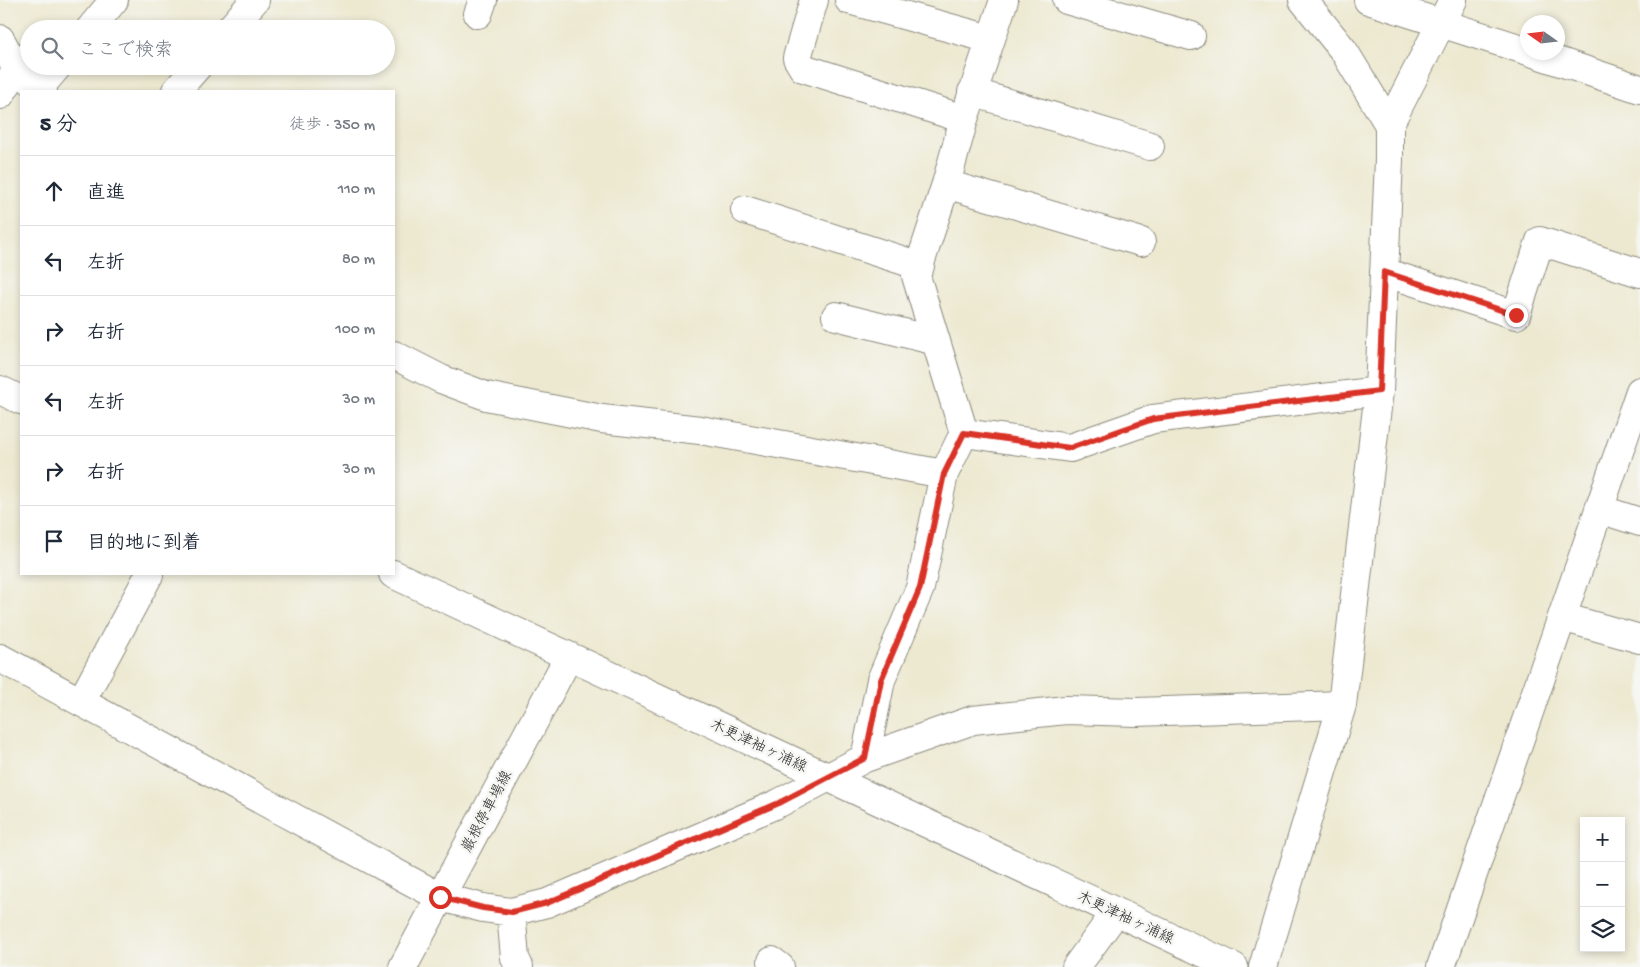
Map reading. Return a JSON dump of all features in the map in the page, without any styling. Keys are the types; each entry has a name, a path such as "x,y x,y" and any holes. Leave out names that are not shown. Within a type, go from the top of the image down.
{"street":[{"path":"97,20 114,0"},
{"path":"238,20 255,0"},
{"path":"814,0 797,58 803,68 964,119"},
{"path":"849,0 990,39"},
{"path":"865,758 881,680 920,588 944,474 964,433 916,276 946,184 972,92 1004,0"},
{"path":"1067,0 1191,36"},
{"path":"1304,0 1344,51 1389,125"},
{"path":"1368,0 1446,11 1520,47"},
{"path":"1263,967 1342,705 1379,391 1389,125 1446,11"},
{"path":"0,39 20,72"},
{"path":"1555,60 1640,89"},
{"path":"0,95 17,70"},
{"path":"23,75 41,90 52,75"},
{"path":"177,90 190,75"},
{"path":"972,92 1150,146"},
{"path":"946,184 1141,242"},
{"path":"745,210 920,266"},
{"path":"1384,272 1516,315 1540,241 1640,272"},
{"path":"836,316 936,341"},
{"path":"395,356 441,379 486,396 602,419 700,430 944,474"},
{"path":"0,390 20,400"},
{"path":"964,433 1070,448 1153,419 1379,391"},
{"path":"1441,967 1599,510 1632,438 1640,391"},
{"path":"1599,510 1640,522"},
{"path":"81,702 149,575"},
{"name":"木更津袖ヶ浦線","path":"395,575 1234,967"},
{"path":"1562,617 1640,638"},
{"name":"巌根停車場線","path":"403,967 569,656"},
{"path":"0,658 440,897 483,908 512,912 547,903 779,803 865,758 973,720 1066,710 1136,712 1342,705"},
{"path":"512,912 515,958 519,967"},
{"path":"1076,967 1116,912"}],"route":[{"path":"440,897 483,908 512,912 547,903 779,803 865,758 881,680 920,588 944,474 964,433 1070,448 1153,419 1379,391 1384,272 1516,315"}]}
